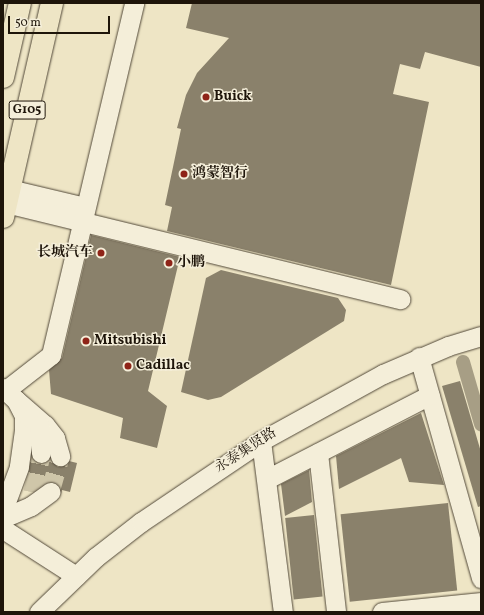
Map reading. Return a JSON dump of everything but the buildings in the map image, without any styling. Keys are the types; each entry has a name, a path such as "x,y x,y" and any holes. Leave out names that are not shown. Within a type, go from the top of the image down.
{"highway":[{"path":"3,76 20,3"},
{"name":"G105","path":"6,203 52,3"}],"street":[{"path":"11,397 51,355 134,3"},
{"path":"6,203 84,214 400,299"},
{"name":"永泰集贤路","path":"39,612 76,576 141,522 261,441 328,402 419,357 481,336"},
{"path":"419,357 481,578"},
{"path":"268,479 430,395"},
{"path":"11,397 39,426 41,453"},
{"path":"11,397 46,425 55,438 60,456"},
{"path":"3,511 24,448 24,416 11,397"},
{"path":"261,441 268,479 283,612"},
{"path":"318,453 336,612"},
{"path":"3,511 42,492 31,506 3,518"},
{"path":"3,529 76,576"},
{"path":"382,612 481,602"}],"waterway":[{"path":"463,362 481,424"}],"tunnel":[{"path":"33,492 41,453"},
{"path":"50,492 60,456"}],"place":[{"name":"Buick","path":"206,97"},
{"name":"鸿蒙智行","path":"184,174"},
{"name":"长城汽车","path":"101,253"},
{"name":"小鹏","path":"169,263"},
{"name":"Mitsubishi","path":"86,341"},
{"name":"Cadillac","path":"128,366"}]}
